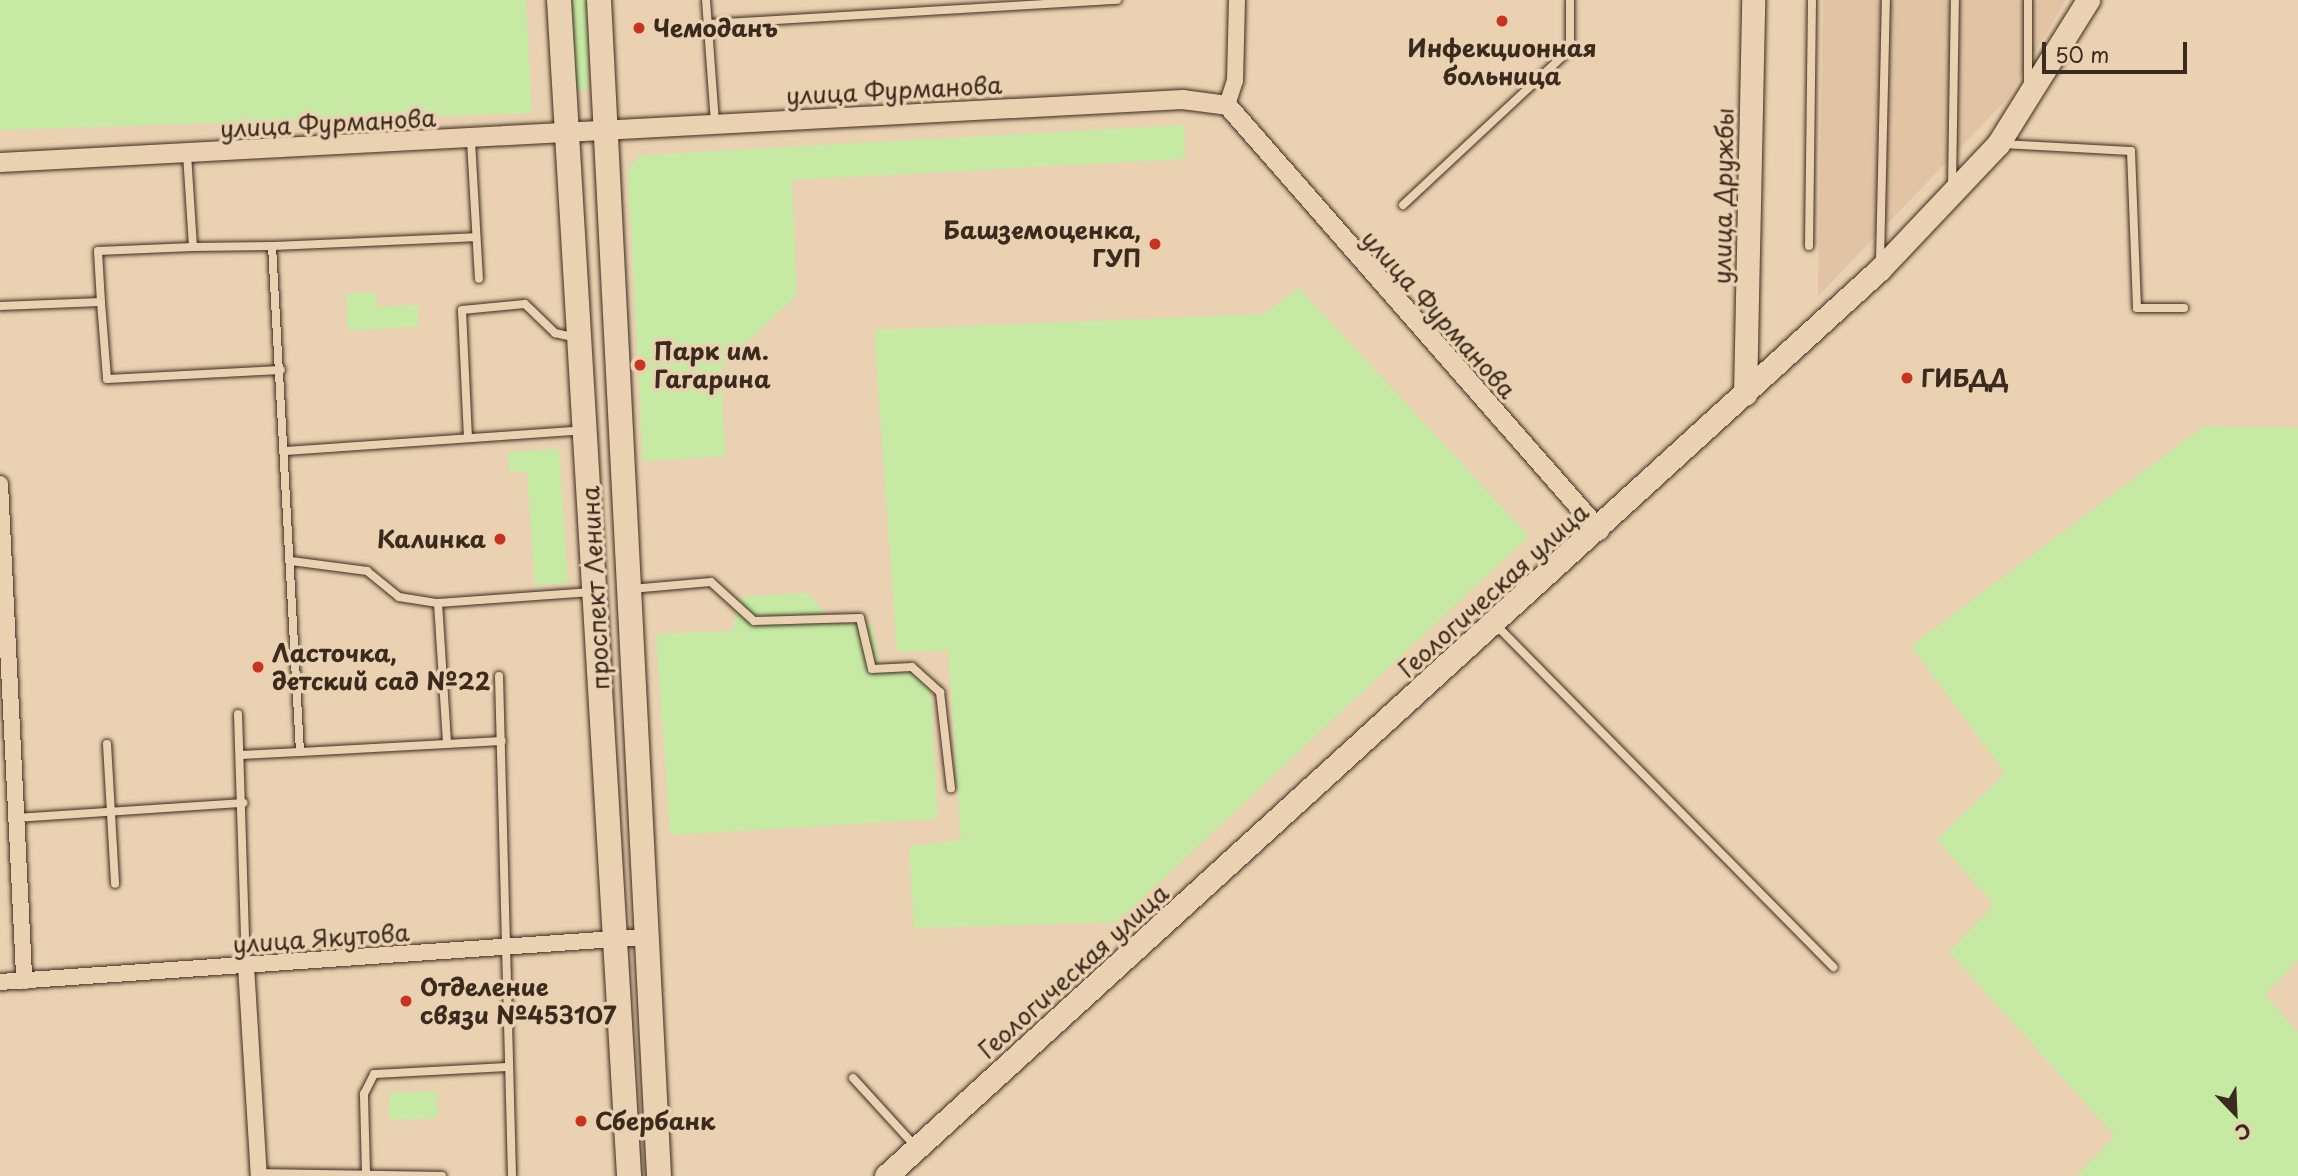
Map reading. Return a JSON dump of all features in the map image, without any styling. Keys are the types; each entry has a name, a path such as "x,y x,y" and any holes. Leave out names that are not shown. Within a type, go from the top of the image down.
{"main road":[{"name":"проспект Ленина","path":"559,0 583,337 629,1176"},
{"name":"проспект Ленина","path":"598,0 625,589 659,1176"},
{"name":"улица Дружбы","path":"1745,394 1753,0"},
{"name":"Геологическая улица","path":"886,1176 1599,530 1952,199 1998,144 2088,0"}],"street":[{"path":"1227,105 1235,81 1237,0"},
{"name":"улица Фурманова","path":"0,162 471,141 715,124 1182,99 1227,105 1599,530"},
{"path":"0,484 24,981"},
{"name":"улица Якутова","path":"0,982 644,937"},
{"path":"246,966 259,1175"}],"lane":[{"path":"706,0 715,124"},
{"path":"936,0 936,10"},
{"path":"708,24 1117,0"},
{"path":"1404,205 1570,49 1570,0"},
{"path":"1809,246 1812,0"},
{"path":"1879,270 1886,0"},
{"path":"1952,199 1955,0"},
{"path":"2028,0 2028,96"},
{"path":"471,141 479,279"},
{"path":"1998,144 2131,151 2137,308 2184,308"},
{"path":"187,153 193,247"},
{"path":"281,370 107,379 98,251 477,237"},
{"path":"272,246 286,451 299,752"},
{"path":"0,306 101,302"},
{"path":"468,438 460,319 465,306 525,304 555,333 583,337"},
{"path":"286,451 587,430"},
{"path":"291,561 367,571 399,597 438,603 595,592"},
{"path":"625,589 711,582 754,621 860,618 872,669 912,667 940,691 951,788"},
{"path":"438,603 447,744"},
{"path":"1495,624 1833,967"},
{"path":"499,676 503,947 512,1176"},
{"path":"238,714 244,803 246,966"},
{"path":"240,755 502,741"},
{"path":"107,744 115,884"},
{"path":"16,818 244,803"},
{"path":"366,1173 364,1094 374,1074 508,1067"},
{"path":"853,1079 916,1148"},
{"path":"259,1175 366,1173 442,1176"}],"shaded area":[{"path":"1823,0 2066,0 2007,99 1818,296"}],"green space":[{"path":"0,0 526,0 532,113 0,130"},
{"path":"572,0 588,0 588,90 572,90"},
{"path":"1185,125 1185,159 792,180 797,295 721,367 725,456 643,461 628,170 639,155"},
{"path":"1299,288 1529,536 1117,922 914,928 909,846 961,840 948,650 897,652 874,330 1263,314"},
{"path":"376,292 377,307 418,305 419,326 348,331 346,294"},
{"path":"2204,426 2298,428 2298,960 2265,994 2298,1033 2298,1176 2076,1176 2115,1136 1949,952 1994,905 1937,840 2005,773 1911,646"},
{"path":"559,449 568,583 535,586 527,472 509,472 508,452"},
{"path":"808,593 835,624 872,623 880,668 930,673 938,819 670,835 656,634 732,631 740,597"},
{"path":"437,1091 438,1118 390,1120 389,1093"}],"place":[{"name":"Инфекционная больница","path":"1502,21"},
{"name":"Чемоданъ","path":"639,28"},
{"name":"Башземоценка, ГУП","path":"1155,244"},
{"name":"Парк им. Гагарина","path":"640,365"},
{"name":"ГИБДД","path":"1907,378"},
{"name":"Калинка","path":"500,539"},
{"name":"Ласточка, детский сад №22","path":"258,667"},
{"name":"Отделение связи №453107","path":"406,1001"},
{"name":"Сбербанк","path":"581,1121"}]}
